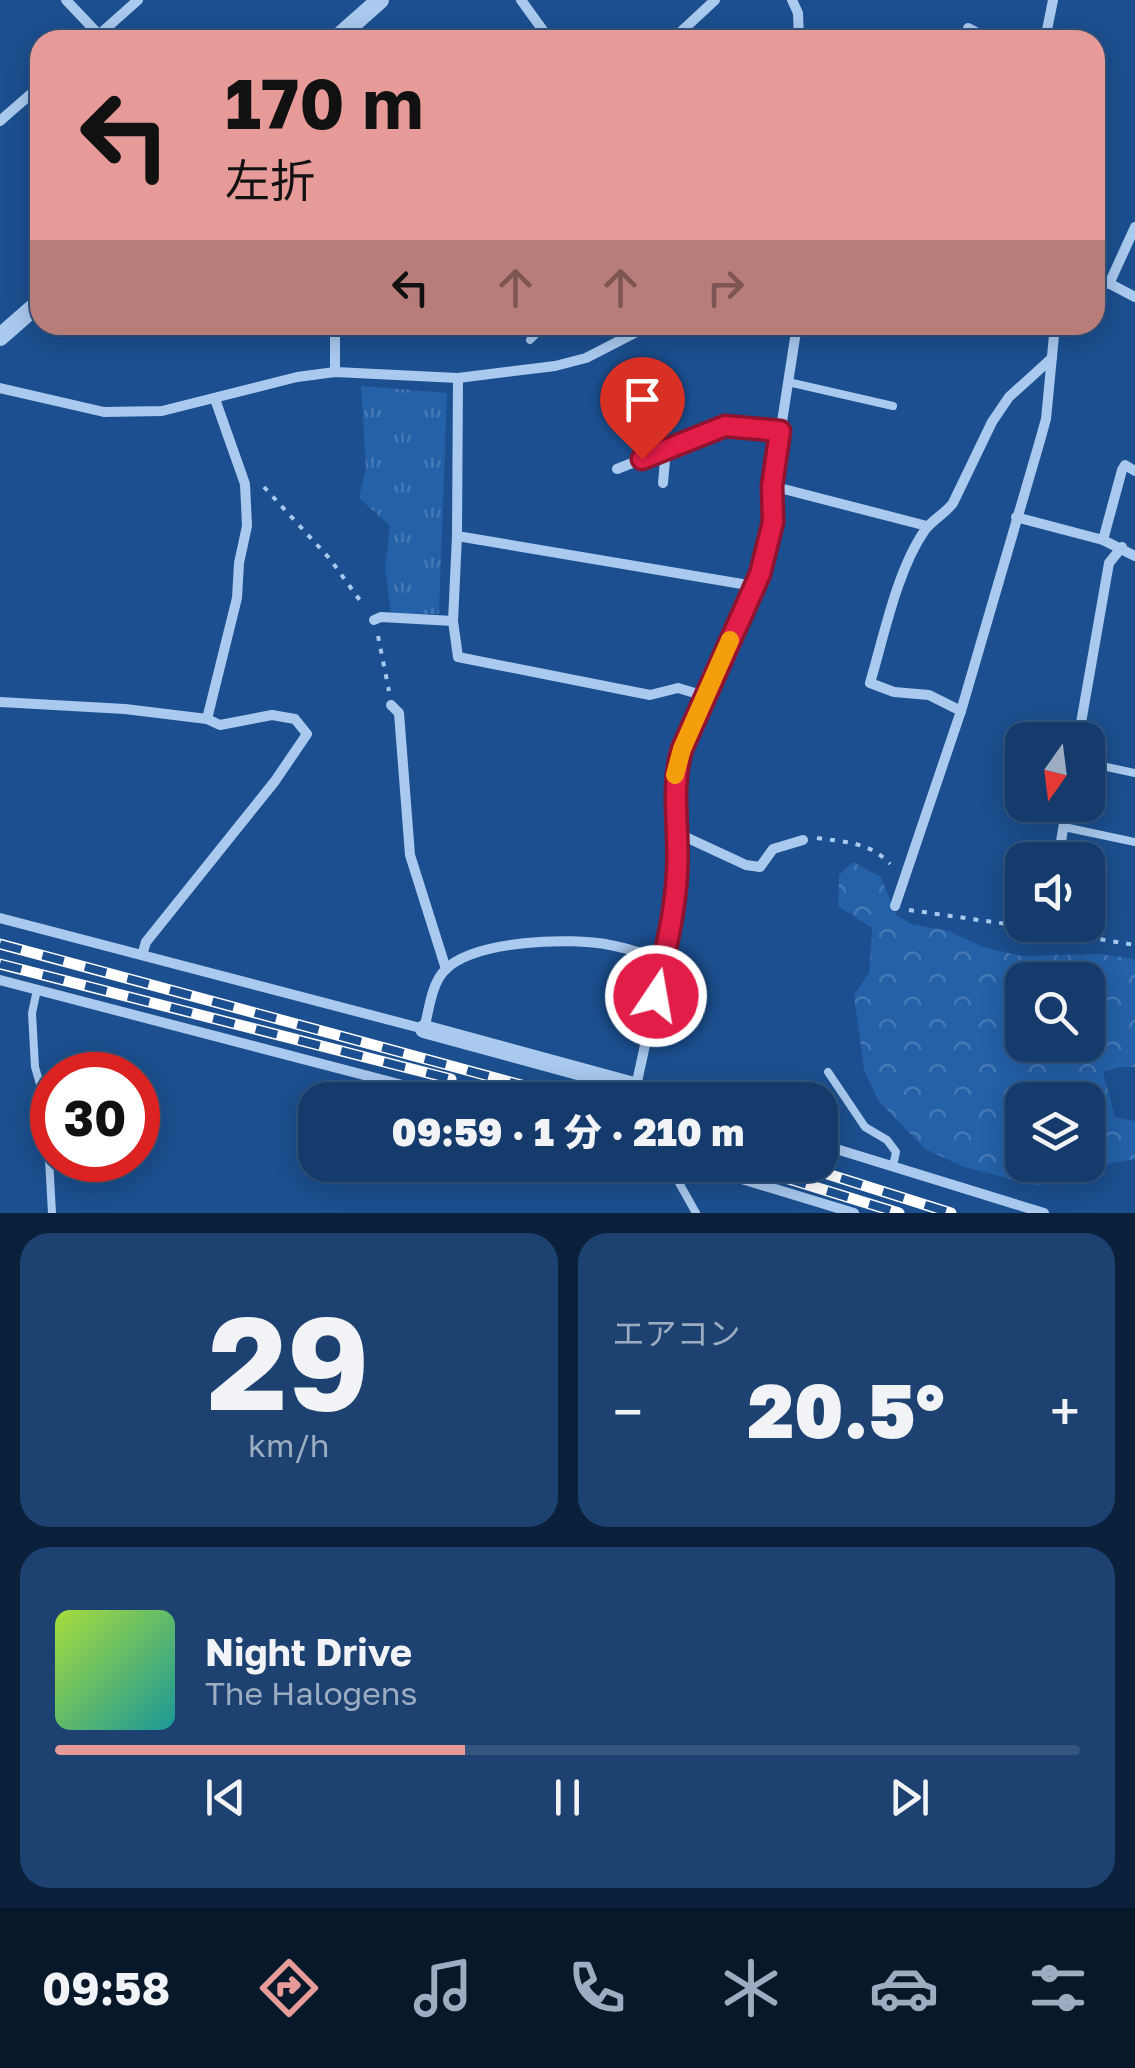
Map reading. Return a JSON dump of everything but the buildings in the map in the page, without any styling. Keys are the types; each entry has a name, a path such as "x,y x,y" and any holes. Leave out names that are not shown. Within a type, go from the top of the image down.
{"street":[{"path":"66,0 92,30"},
{"path":"107,30 138,0"},
{"path":"347,30 380,0"},
{"path":"521,0 543,30"},
{"path":"683,30 715,0"},
{"path":"792,0 799,30"},
{"path":"1047,30 1053,0"},
{"path":"968,28 972,30"},
{"path":"0,120 30,94"},
{"path":"1109,284 1135,227"},
{"path":"1105,282 1135,298"},
{"path":"0,337 30,311"},
{"path":"335,335 336,372"},
{"path":"0,388 104,412 162,411 298,377 336,372 458,378 555,366 586,358 631,335"},
{"path":"638,1082 673,917 675,772 754,586 773,522 772,486 795,335"},
{"path":"895,906 961,711 1046,418 1054,335"},
{"path":"961,711 929,696 894,692 870,684 909,560 927,526 953,503 992,422 1009,396 1052,358"},
{"path":"458,378 452,621 458,656 650,695 678,688 705,696"},
{"path":"208,720 237,598 239,563 248,526 241,469 215,399"},
{"path":"617,469 725,426 780,431"},
{"path":"662,483 666,449"},
{"path":"1103,540 1122,470 1126,465 1135,471"},
{"path":"772,486 927,526"},
{"path":"1016,517 1103,540 1135,556"},
{"path":"457,536 754,586"},
{"path":"1081,722 1109,562 1122,547"},
{"path":"374,620 381,616 452,621"},
{"path":"0,702 126,709 208,720 220,726 272,715 296,719 307,734 275,781 146,942 142,955"},
{"path":"391,705 398,713 410,854 446,969"},
{"path":"1061,842 1065,822"},
{"path":"677,834 746,865 760,867 774,849 803,840"},
{"path":"0,918 424,1029 596,1082"},
{"path":"424,1029 438,980 446,969 503,945 608,944 663,960"},
{"path":"0,980 391,1082"},
{"path":"838,1149 1044,1213"},
{"path":"752,1182 854,1213"}],"lane":[{"path":"530,340 535,335"},
{"path":"788,382 892,406"},
{"path":"1105,767 1135,773"},
{"path":"1064,827 1135,842"},
{"path":"37,990 32,1014 35,1067 46,1105 52,1213"},
{"path":"828,1072 866,1127 887,1140 896,1152 893,1166"},
{"path":"679,1182 696,1213"}],"path":[{"path":"241,469 255,478 330,559 374,620 391,705"},
{"path":"803,840 858,843 878,852 905,876"},
{"path":"895,906 1005,922"},
{"path":"1105,939 1135,945"}],"green space":[{"path":"361,386 447,393 439,614 391,614 385,568 390,526 359,498 366,468"},
{"path":"853,862 881,877 896,915 911,924 949,931 983,947 1021,956 1098,954 1135,959 1135,1067 1103,1072 1115,1117 1135,1121 1135,1159 1105,1164 1105,1082 1005,1082 1005,1177 964,1167 925,1149 878,1100 864,1070 854,995 869,973 872,928 838,906 839,875"}],"railway":[{"path":"0,944 510,1082"},
{"path":"0,964 451,1079"},
{"path":"838,1177 951,1213"},
{"path":"798,1182 899,1213"}],"slow traffic":[{"path":"675,775 682,749 730,640"}],"route":[{"path":"642,459 725,426 780,431 772,486 773,522 760,574 675,772 678,871 673,917 656,996"}]}
